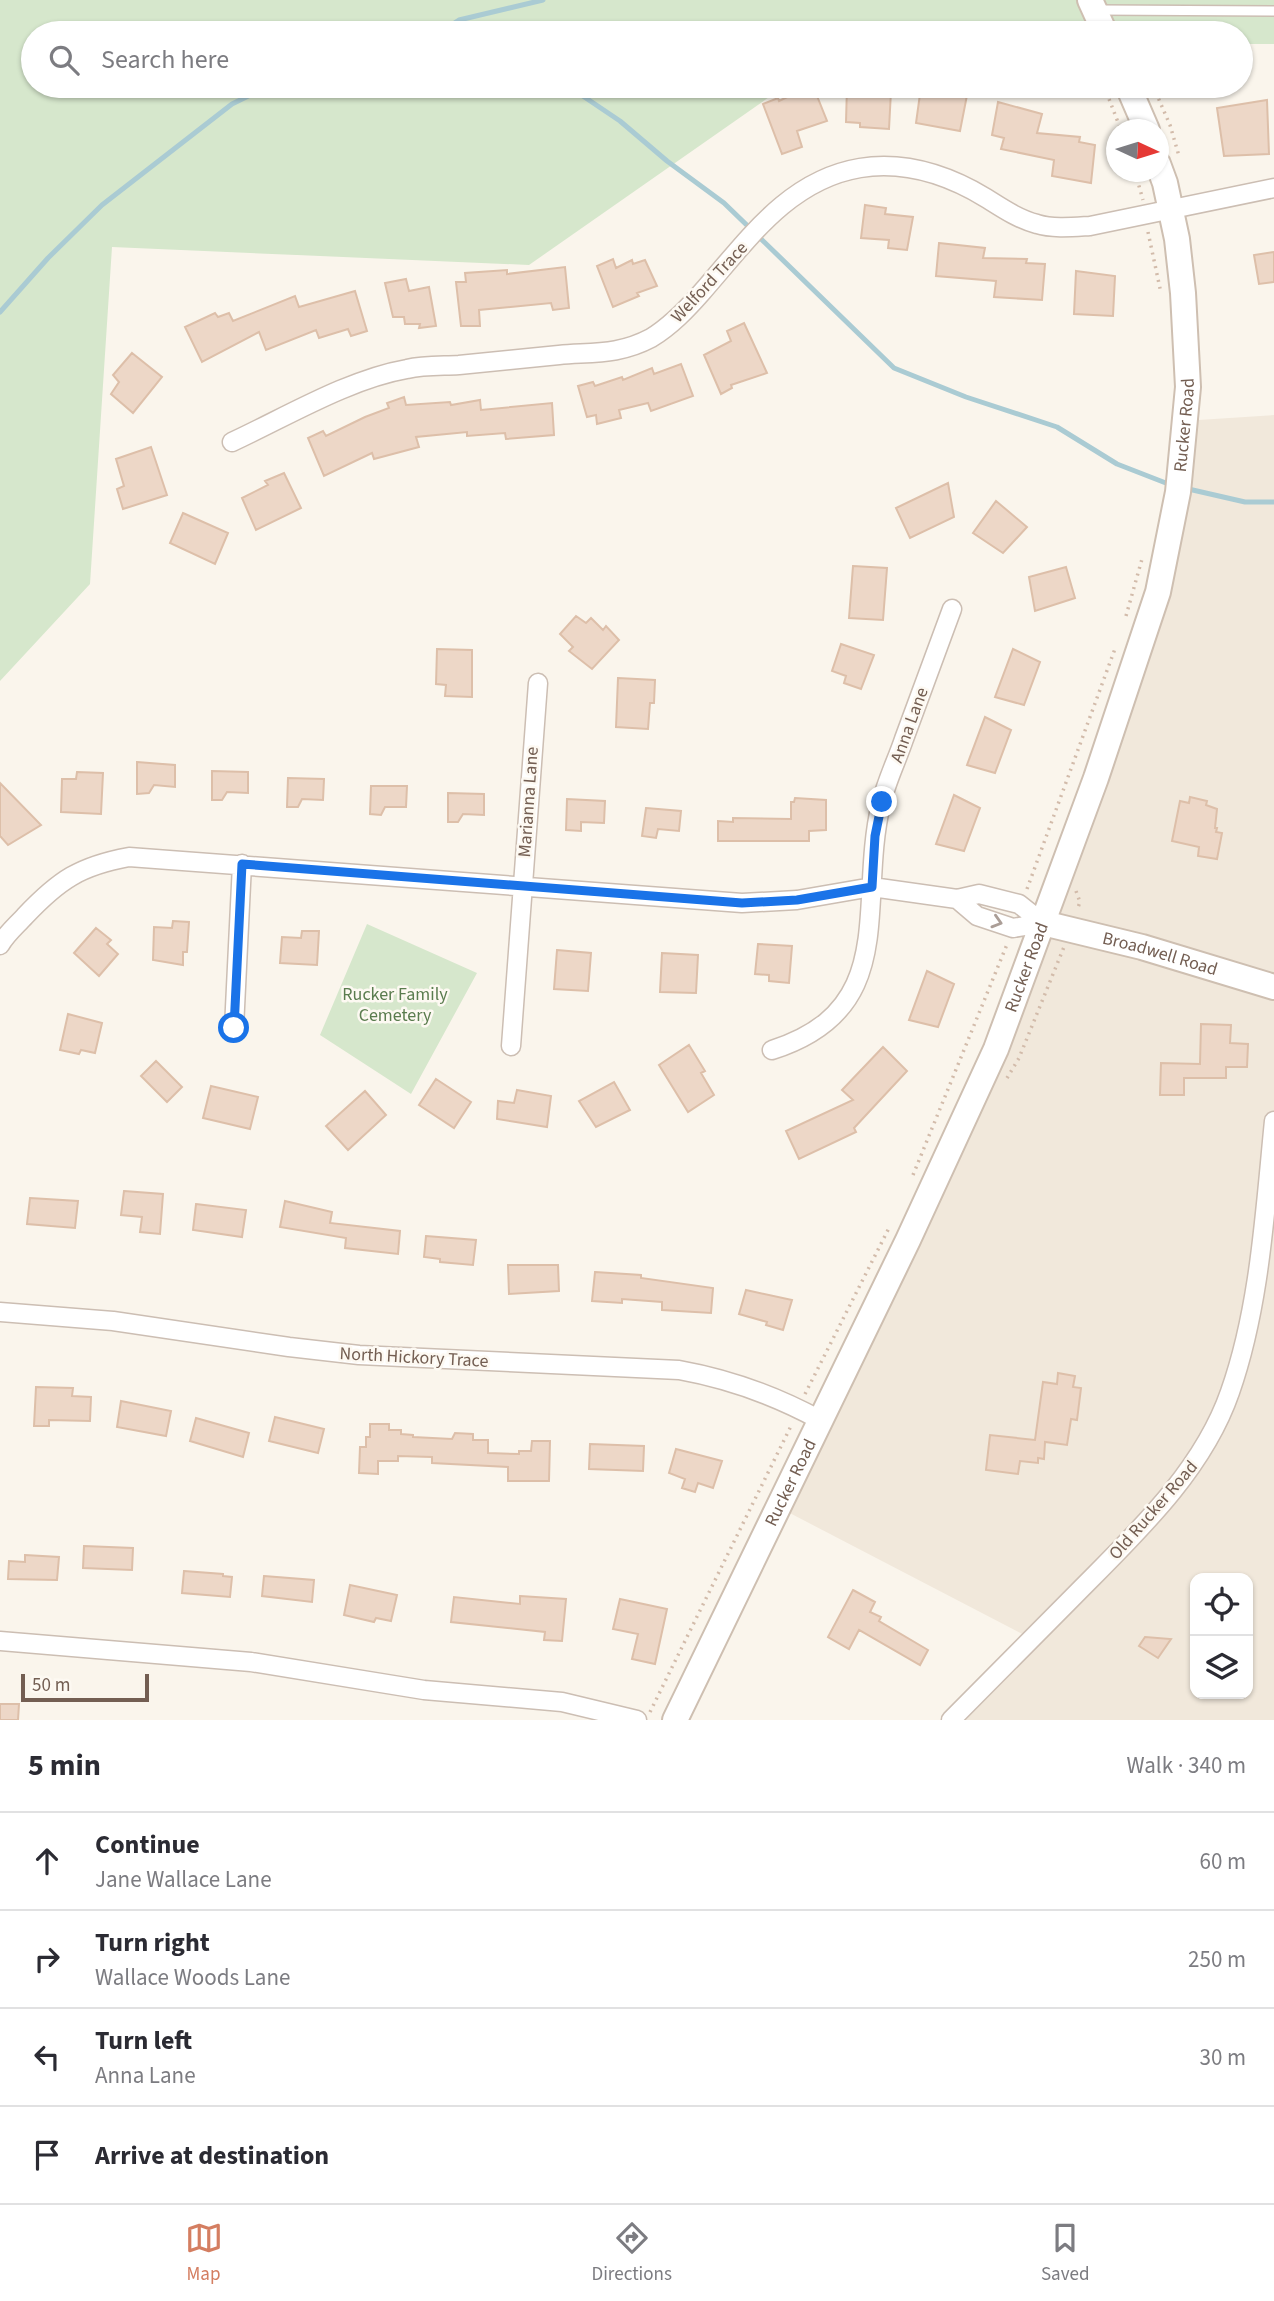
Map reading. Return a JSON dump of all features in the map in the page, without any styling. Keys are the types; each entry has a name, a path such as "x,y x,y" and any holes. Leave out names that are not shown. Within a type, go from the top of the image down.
{"main road":[{"path":"1092,5 1099,21"},
{"path":"1133,98 1142,119"},
{"name":"Rucker Road","path":"675,1720 810,1414 908,1240 996,1049 1043,923 1158,592 1178,492 1188,387 1183,293 1171,209 1163,182"},
{"name":"Broadwell Road","path":"1043,923 1142,947 1274,988"}],"street":[{"name":"Welford Trace","path":"232,442 382,374 432,365 604,354 629,348 673,323 769,215 789,198 811,185 859,168 885,166 935,174 959,184 1003,210 1039,225 1064,228 1090,226 1274,188"},
{"name":"Anna Lane","path":"772,1050 793,1043 816,1030 835,1014 851,993 861,973 867,952 875,836 882,802 952,609"},
{"name":"Marianna Lane","path":"511,1046 538,683"},
{"path":"0,945 47,893 76,872 102,862 129,857 742,903 797,900 872,887 957,899 979,894 1021,906 1043,923"},
{"path":"234,1028 242,864"},
{"path":"957,899 976,916 1013,928 1043,923"},
{"name":"Old Rucker Road","path":"951,1720 1107,1562 1173,1490 1198,1457 1215,1428 1230,1394 1253,1308 1274,1121"},
{"name":"North Hickory Trace","path":"0,1312 113,1321 289,1348 359,1355 679,1370 715,1377 810,1414"},
{"path":"0,1641 251,1662 424,1690 562,1702 637,1720"}],"lane":[{"path":"1092,5 1274,11"}],"path":[{"path":"1109,98 1117,119"},
{"path":"1138,182 1163,303"},
{"path":"1123,627 1143,554"},
{"path":"1021,906 1119,640"},
{"path":"910,1182 1013,928"},
{"path":"646,1720 810,1414 893,1220"}],"shaded area":[{"path":"1274,415 1274,1720 953,1720 1032,1639 782,1509 1035,941 1161,578 1183,421"}],"green space":[{"path":"0,0 1274,0 1274,44 1253,44 1253,21 21,21 21,98 768,98 529,265 112,247 90,584 0,681"},
{"name":"Rucker Family Cemetery","path":"367,924 477,973 411,1094 320,1035"}],"building":[{"path":"778,98 779,101 785,98 818,98 827,121 797,131 802,147 782,154 763,104"},
{"path":"847,98 891,98 889,129 860,127 860,123 846,122"},
{"path":"919,98 966,98 960,131 916,123"},
{"path":"1267,100 1269,154 1224,156 1217,108"},
{"path":"998,102 1042,114 1037,133 1080,137 1079,142 1095,145 1091,183 1052,176 1054,160 1001,149 1004,138 992,135"},
{"path":"865,205 886,208 885,214 913,217 907,250 888,248 889,240 861,238"},
{"path":"939,243 985,248 983,258 1027,259 1026,263 1045,264 1042,300 994,297 996,281 936,276"},
{"path":"1274,252 1274,282 1259,284 1254,255"},
{"path":"613,259 616,268 632,260 633,264 645,260 657,286 637,293 639,296 613,307 597,266"},
{"path":"565,267 569,308 553,310 551,303 479,310 480,326 461,326 456,282 466,282 465,273 507,270 507,274"},
{"path":"1076,271 1115,276 1113,316 1074,314"},
{"path":"406,279 409,291 429,287 436,326 419,328 420,324 405,324 404,317 393,317 385,283"},
{"path":"355,291 367,331 351,336 348,329 319,338 316,330 266,350 259,332 202,362 185,327 215,313 218,317 229,313 233,321 295,296 299,307"},
{"path":"744,323 767,373 731,385 732,388 721,394 704,355 731,341 727,331"},
{"path":"132,353 162,377 133,413 111,394 119,382 113,375"},
{"path":"681,364 693,396 651,411 648,403 619,410 621,418 597,424 596,415 587,417 578,386 593,382 595,386 622,377 623,380 652,368 654,374"},
{"path":"404,397 406,405 450,402 451,405 480,400 481,410 552,403 554,435 506,439 505,433 467,436 467,432 416,437 419,447 374,459 372,453 324,476 308,438 323,431 326,436 389,408 387,403"},
{"path":"151,447 167,495 123,509 117,489 124,486 116,459"},
{"path":"284,473 301,508 256,530 242,498 268,485 265,481"},
{"path":"948,483 954,517 910,538 896,508"},
{"path":"996,501 1027,527 1003,553 973,533"},
{"path":"183,513 228,533 215,564 170,543"},
{"path":"853,566 887,568 883,620 849,618"},
{"path":"1066,567 1075,598 1035,611 1029,577"},
{"path":"576,616 586,623 591,618 603,630 606,626 619,640 592,669 569,651 573,647 560,634"},
{"path":"841,644 874,655 861,689 844,683 846,676 832,671"},
{"path":"437,649 472,650 472,697 445,696 446,685 436,684"},
{"path":"1013,649 1040,662 1024,705 995,697"},
{"path":"618,678 655,680 654,703 650,703 648,729 616,727"},
{"path":"985,717 1011,730 995,773 967,765"},
{"path":"137,762 175,765 175,787 154,785 149,793 137,794"},
{"path":"212,771 248,772 248,793 227,792 222,800 212,800"},
{"path":"77,772 103,773 101,814 61,812 62,779 76,779"},
{"path":"288,778 324,779 323,800 302,799 298,807 287,807"},
{"path":"0,783 41,825 8,845 0,836"},
{"path":"371,786 407,786 406,807 385,807 381,815 370,814"},
{"path":"448,793 484,794 484,815 463,814 458,822 448,822"},
{"path":"954,795 980,808 964,851 936,844"},
{"path":"1190,797 1207,801 1206,805 1217,809 1215,828 1216,832 1222,833 1217,859 1198,856 1199,847 1172,841 1180,801 1189,803"},
{"path":"795,798 826,800 826,830 809,831 809,841 718,841 718,821 733,822 733,818 791,819 791,802 794,802"},
{"path":"567,799 605,801 604,823 581,822 581,831 566,830"},
{"path":"646,808 681,811 679,831 658,829 656,838 642,836"},
{"path":"173,921 189,922 187,952 183,952 183,965 153,960 154,927 172,928"},
{"path":"96,928 111,940 107,944 118,954 99,976 74,953"},
{"path":"302,931 319,931 317,965 280,963 282,937 301,938"},
{"path":"758,944 792,946 789,983 769,981 769,975 755,974"},
{"path":"557,950 591,953 588,991 554,989"},
{"path":"662,953 698,955 696,993 660,992"},
{"path":"927,971 954,984 938,1027 909,1020"},
{"path":"68,1014 102,1023 95,1053 81,1050 79,1054 60,1050"},
{"path":"1201,1024 1231,1025 1230,1043 1248,1044 1247,1067 1226,1067 1226,1078 1184,1078 1184,1095 1160,1095 1161,1063 1200,1064"},
{"path":"689,1045 705,1071 701,1073 714,1095 688,1112 659,1065"},
{"path":"883,1047 907,1071 854,1128 856,1132 799,1159 786,1131 853,1100 842,1090"},
{"path":"156,1061 182,1087 167,1102 141,1076"},
{"path":"436,1079 471,1102 454,1128 419,1105"},
{"path":"614,1082 630,1110 596,1127 579,1101"},
{"path":"211,1086 258,1097 250,1129 203,1118"},
{"path":"517,1090 551,1096 547,1127 497,1119 498,1101 514,1103"},
{"path":"365,1091 386,1115 348,1150 326,1126"},
{"path":"124,1191 163,1194 160,1234 140,1232 142,1217 121,1215"},
{"path":"30,1198 78,1201 75,1228 27,1224"},
{"path":"285,1201 332,1212 330,1223 400,1231 398,1254 345,1248 346,1238 280,1227"},
{"path":"196,1204 246,1210 242,1237 193,1230"},
{"path":"426,1236 476,1240 473,1265 440,1262 440,1259 424,1257"},
{"path":"508,1265 558,1265 559,1291 509,1294"},
{"path":"595,1272 641,1275 641,1278 713,1288 711,1313 662,1310 662,1302 622,1299 622,1303 592,1301"},
{"path":"746,1290 792,1300 783,1330 739,1314"},
{"path":"1058,1373 1075,1376 1073,1387 1081,1388 1077,1420 1071,1419 1067,1445 1045,1442 1044,1459 1038,1458 1038,1463 1020,1461 1018,1474 986,1470 990,1435 1035,1440 1043,1382 1057,1384"},
{"path":"36,1387 73,1388 72,1396 91,1397 90,1421 49,1420 49,1426 34,1426"},
{"path":"121,1401 171,1411 166,1436 117,1427"},
{"path":"275,1417 324,1429 318,1453 269,1441"},
{"path":"196,1418 249,1433 243,1457 190,1441"},
{"path":"370,1424 389,1424 389,1430 401,1430 401,1434 413,1437 452,1439 455,1433 473,1434 473,1440 488,1440 488,1453 519,1454 519,1451 531,1451 532,1441 550,1441 549,1481 508,1481 508,1467 432,1463 432,1457 398,1456 398,1461 378,1461 378,1474 359,1473 360,1447 366,1447 366,1437 370,1437"},
{"path":"590,1444 644,1446 643,1471 589,1469"},
{"path":"676,1449 722,1461 713,1488 698,1483 695,1492 682,1488 685,1479 669,1473"},
{"path":"84,1546 133,1548 132,1570 83,1568"},
{"path":"25,1555 59,1557 57,1580 8,1579 9,1561 25,1562"},
{"path":"184,1571 232,1577 230,1597 182,1593"},
{"path":"264,1576 314,1580 312,1602 262,1596"},
{"path":"350,1585 397,1595 391,1621 376,1618 374,1622 344,1615"},
{"path":"853,1590 875,1602 870,1612 881,1617 879,1621 928,1650 920,1665 859,1630 849,1649 828,1637"},
{"path":"520,1596 566,1599 562,1641 544,1640 545,1632 451,1622 454,1597 520,1604"},
{"path":"620,1599 667,1609 655,1664 632,1659 638,1634 613,1629"},
{"path":"1145,1637 1171,1639 1158,1658 1139,1646"},
{"path":"0,1704 19,1704 18,1720 0,1720"}],"waterway":[{"path":"457,21 543,0"},
{"path":"0,312 48,258 102,205 232,104 244,98"},
{"path":"586,98 620,121 667,161 724,203 894,368 966,397 1057,427 1117,464 1171,485"},
{"path":"1184,488 1245,502 1274,502"}],"route":[{"path":"234,1028 242,864 742,903 797,900 872,887 875,836 882,802"}]}
